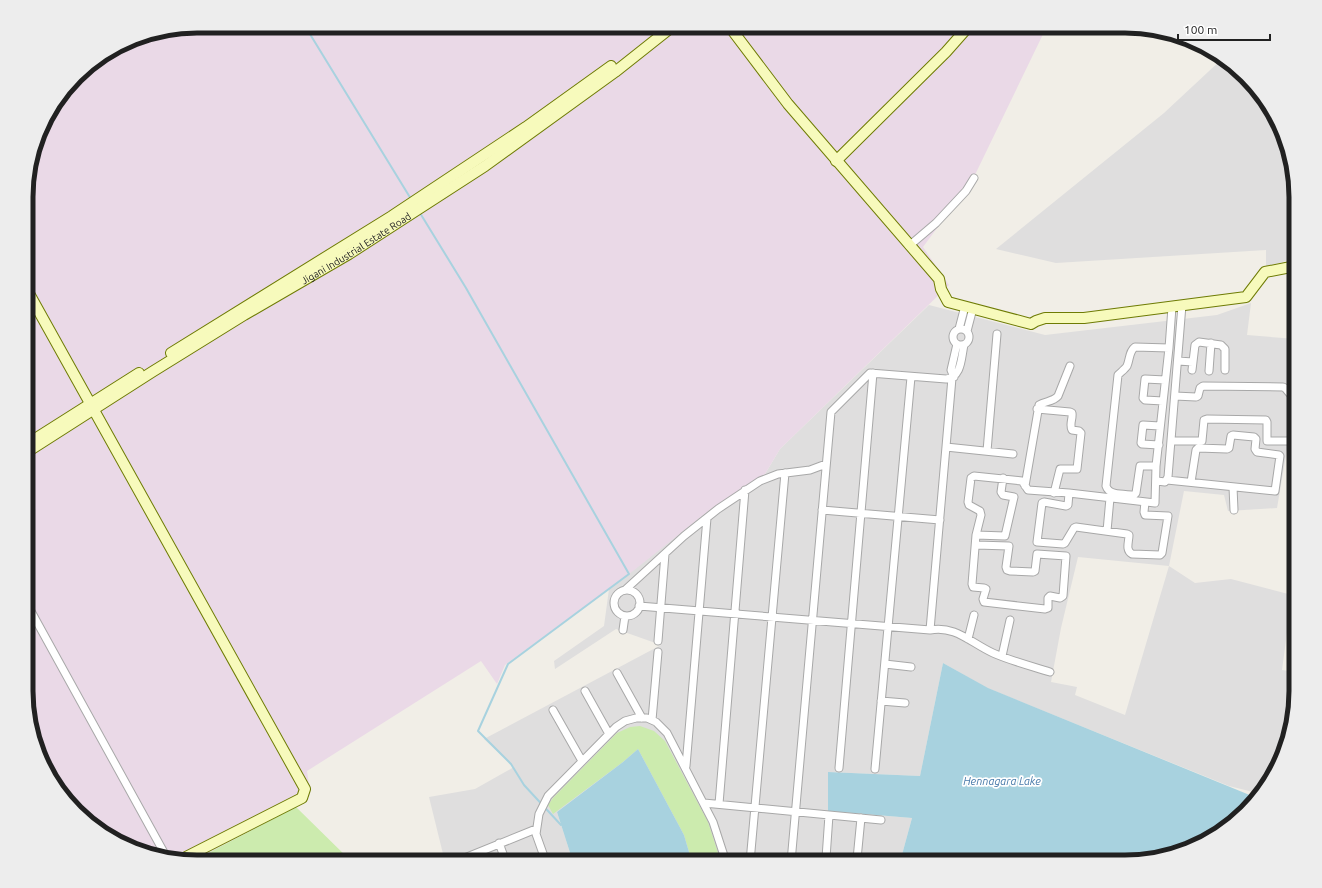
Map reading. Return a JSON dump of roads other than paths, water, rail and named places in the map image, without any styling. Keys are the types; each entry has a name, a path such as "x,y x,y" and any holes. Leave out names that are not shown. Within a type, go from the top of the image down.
{"street":[{"name":"Jigani Industrial Estate Road","path":"415,205 610,67 655,33"},
{"name":"Jigani Industrial Estate Road","path":"33,441 92,407 415,205 485,166 615,72 664,33"},
{"path":"734,33 788,104 939,279 941,289 948,302 1031,324 1045,318 1084,318 1246,297 1265,272 1289,267"},
{"path":"836,161 946,52 963,33"},
{"path":"910,246 936,223 966,191 974,178"},
{"path":"33,301 305,789 302,798 190,855"},
{"path":"1167,480 1179,344 1177,306"},
{"path":"1037,554 1066,556 1063,596 1060,598 1050,596 1048,598 1048,608 1045,609 984,602 983,599 986,589 974,586 972,584 976,536 981,515 980,511 969,505 968,502 971,478 974,476 1003,478 1022,481 1028,490 1155,503 1156,466 1165,380 1177,306"},
{"path":"960,345 954,341 953,336 955,331 959,329 969,307"},
{"path":"960,345 969,340 967,331 969,307"},
{"path":"959,329 964,329 967,331"},
{"path":"987,451 997,334"},
{"path":"1192,370 1197,343 1221,344 1225,349 1225,370"},
{"path":"1209,371 1211,343"},
{"path":"1156,466 1140,466 1136,493 1134,495 1111,492 1107,490 1106,486 1118,376 1121,371 1126,368 1132,349 1135,347 1170,346 1179,344"},
{"path":"792,855 831,412 870,373 946,379 953,377 959,372 960,345"},
{"path":"1178,361 1193,362"},
{"path":"1025,486 1037,409 1043,402 1055,400 1070,366"},
{"path":"839,768 874,373"},
{"path":"875,769 911,376"},
{"path":"930,630 953,377"},
{"path":"1163,401 1145,400 1143,398 1145,379 1165,380"},
{"path":"1175,396 1196,397 1198,396 1200,388 1203,386 1283,387 1289,393"},
{"name":"Jigani Industrial Estate Road","path":"33,448 92,407"},
{"path":"1037,409 1072,413 1073,418 1070,427 1072,430 1079,431 1081,433 1077,469 1060,469 1054,493"},
{"path":"1162,410 1173,410"},
{"path":"1171,441 1202,441 1204,420 1207,419 1266,420 1267,441 1289,441"},
{"path":"1159,445 1142,444 1141,442 1143,425 1160,426"},
{"path":"1156,481 1163,483 1167,480 1191,482 1275,491 1280,456 1257,452 1256,439 1254,437 1232,435 1229,448 1227,449 1198,448 1196,450 1191,482"},
{"path":"946,447 1013,454"},
{"path":"624,616 616,610 614,604 617,595 625,590 707,518 745,490 765,478 785,472 810,470 826,464"},
{"path":"751,855 785,472"},
{"path":"976,536 1005,536 1014,497 1003,495 1001,492 1003,478"},
{"path":"1232,487 1234,510"},
{"path":"719,804 745,490"},
{"path":"976,545 1009,546 1006,567 1007,570 1035,571 1042,503 1068,505 1069,493"},
{"path":"1107,531 1110,498"},
{"path":"1037,542 1063,544 1076,527 1129,535 1128,552 1132,554 1160,555 1162,553 1168,516 1145,515 1145,502"},
{"path":"822,510 940,520"},
{"path":"686,768 707,518"},
{"path":"658,641 665,554"},
{"path":"624,616 636,612 640,600 637,594 632,591 625,590"},
{"path":"639,606 930,630 940,628 950,630 993,653 1050,672"},
{"path":"33,615 162,851"},
{"path":"623,630 624,616"},
{"path":"968,639 974,616"},
{"path":"1002,656 1010,620"},
{"path":"652,720 658,652"},
{"path":"885,664 911,666"},
{"path":"617,673 642,718"},
{"path":"585,691 609,734"},
{"path":"881,701 905,703"},
{"path":"553,710 582,761"},
{"path":"544,855 536,834 536,829 539,814 548,796 609,734 625,721 642,718 652,720 660,725 667,733 713,822 724,855"},
{"path":"704,803 881,820"},
{"path":"826,855 829,815"},
{"path":"856,855 861,818"},
{"path":"472,855 536,829"},
{"path":"499,843 503,855"}],"water":[{"name":"Hennagara Lake","path":"943,663 988,688 1251,796 1225,821 1207,833 1177,846 1157,852 1135,855 902,855 912,818 828,811 828,772 920,776"},
{"path":"638,749 684,835 690,855 571,855 557,812"}],"waterway":[{"path":"309,33 411,199"},
{"path":"420,213 466,288 629,574 508,664 478,731 511,764 524,785 561,825"}]}
